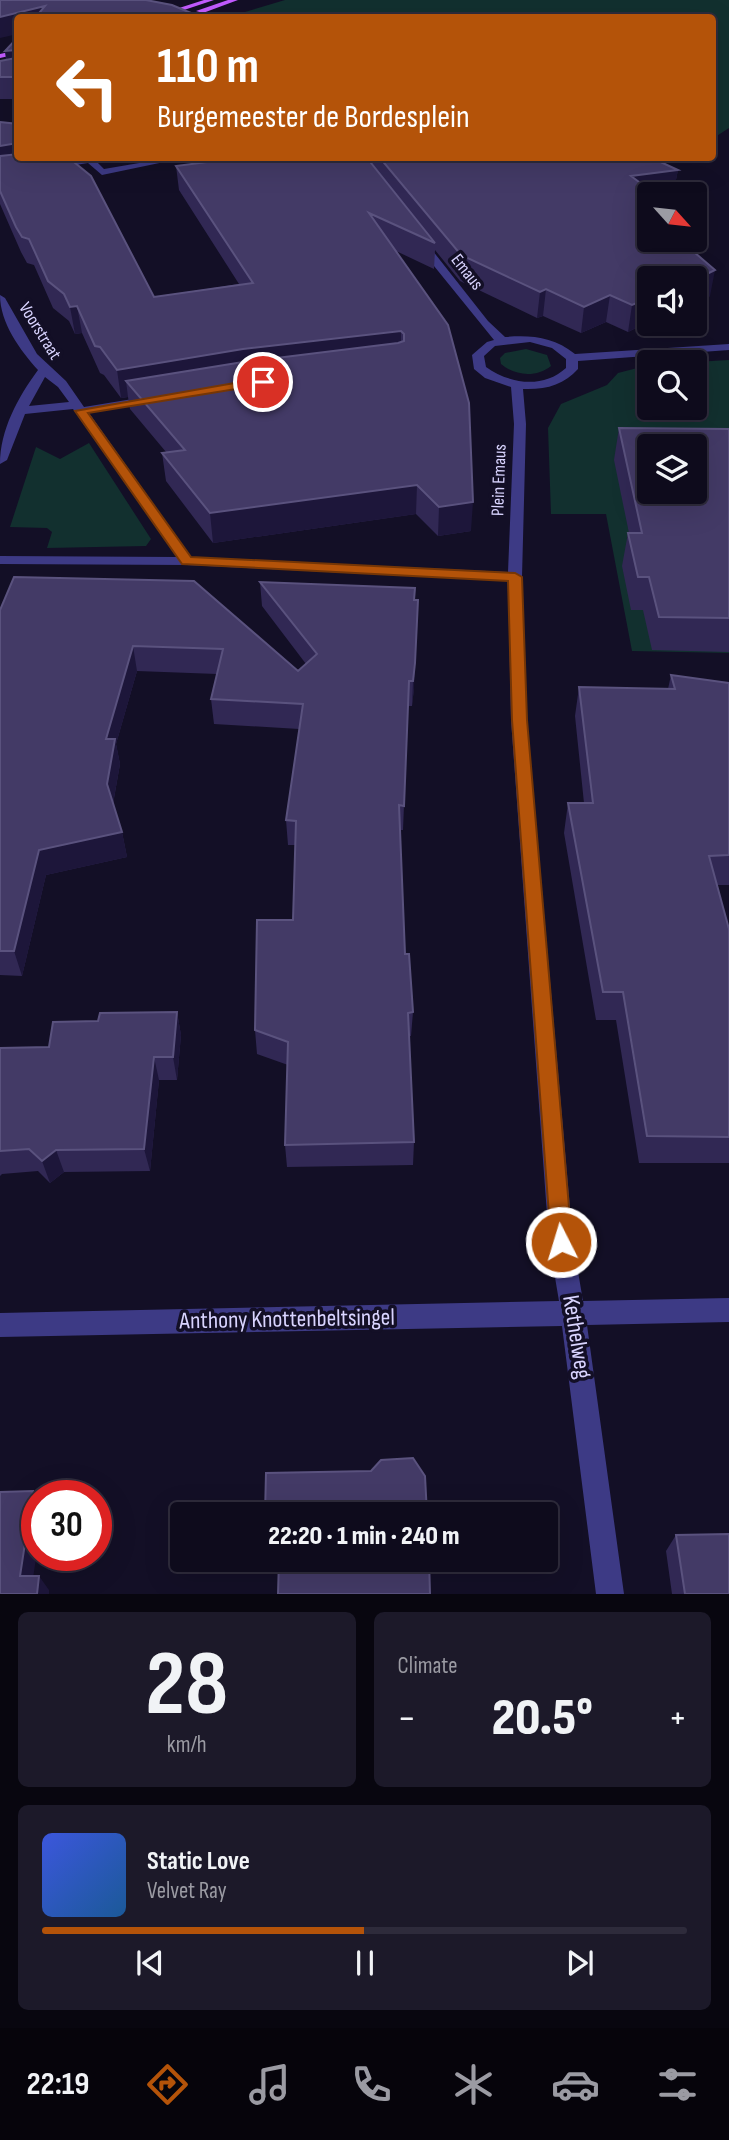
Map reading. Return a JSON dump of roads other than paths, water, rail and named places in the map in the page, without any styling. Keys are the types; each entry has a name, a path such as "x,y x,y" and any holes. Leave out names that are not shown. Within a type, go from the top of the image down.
{"main road":[{"path":"164,14 211,0"},
{"path":"190,14 235,0"}],"street":[{"path":"42,167 69,161"},
{"path":"91,161 102,172 164,161"},
{"name":"Emaus","path":"411,230 484,323 502,341"},
{"name":"Voorstraat","path":"0,298 18,335 43,372 62,384 187,561"},
{"path":"572,358 572,369 561,379 541,384 517,384 489,376 477,361 483,349 502,341 544,341 556,345 572,358 729,347"},
{"path":"0,460 29,391 43,372"},
{"name":"Plein Emaus","path":"515,577 520,424 517,384"},
{"path":"21,411 78,408 168,396"},
{"path":"0,560 187,561 515,577"},
{"name":"Kethelweg","path":"515,577 519,720 561,1242 573,1312 610,1594"},
{"name":"Anthony Knottenbeltsingel","path":"0,1325 729,1310"}]}
